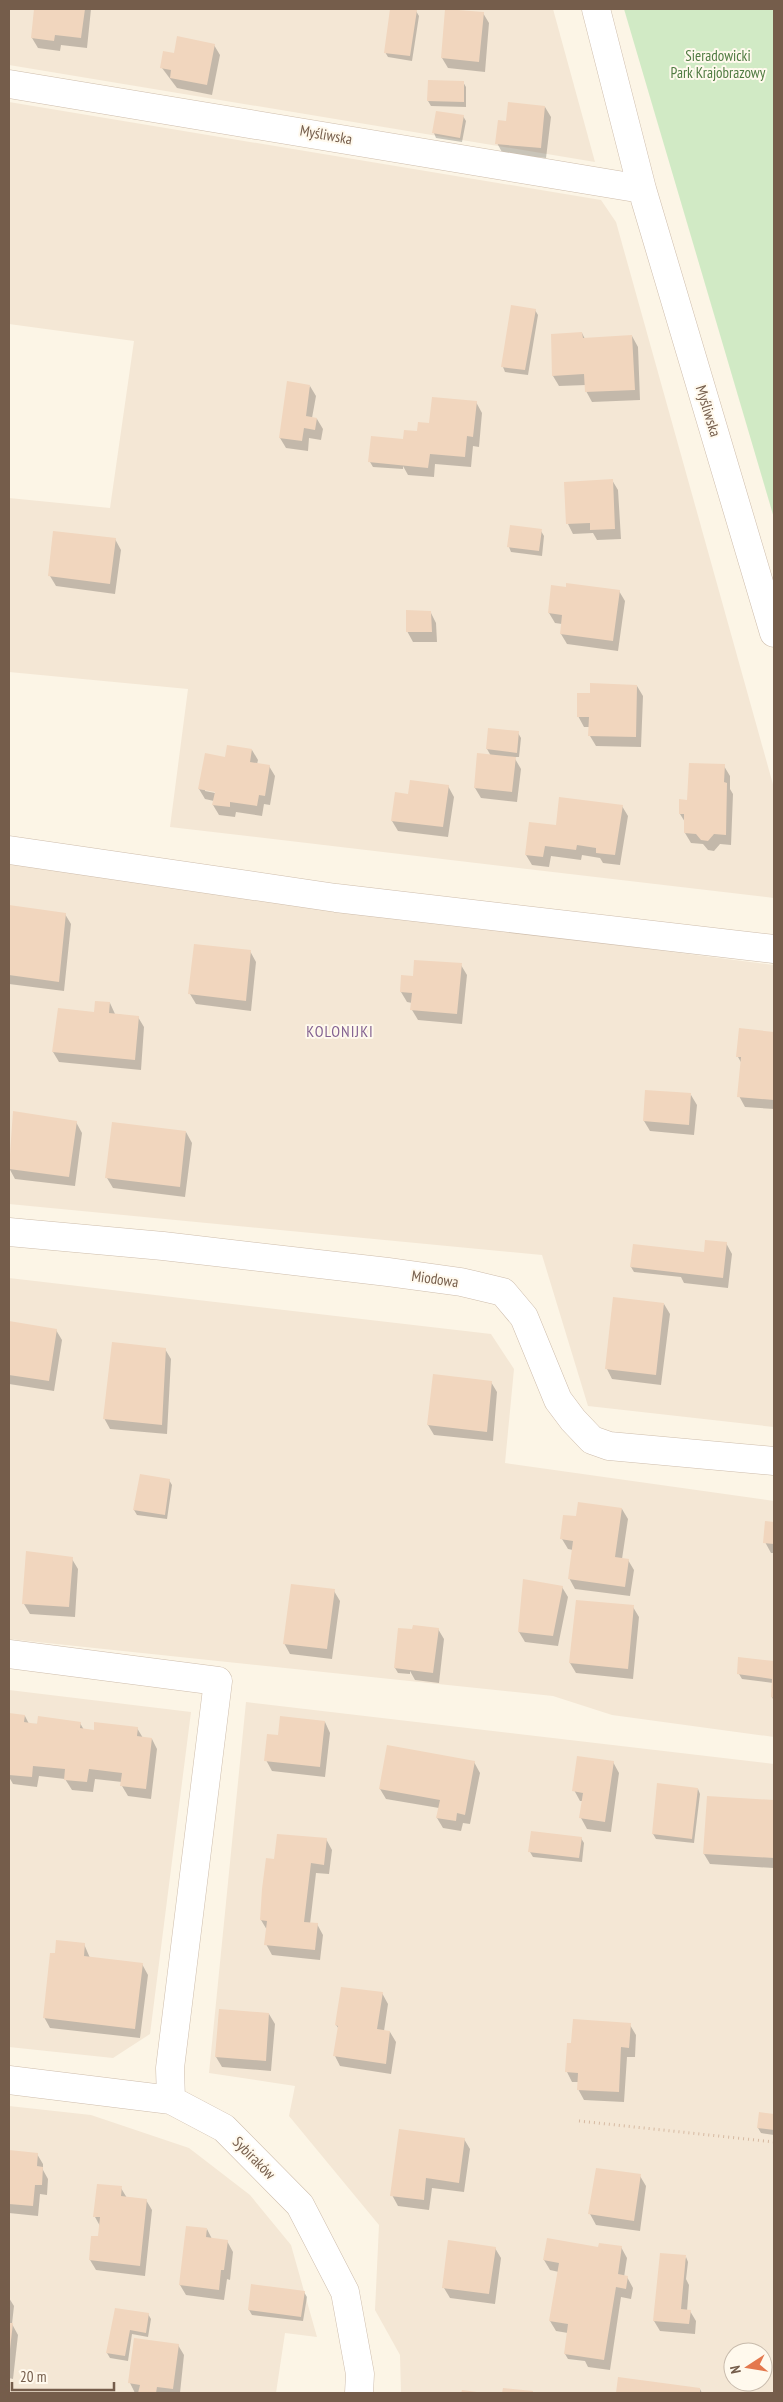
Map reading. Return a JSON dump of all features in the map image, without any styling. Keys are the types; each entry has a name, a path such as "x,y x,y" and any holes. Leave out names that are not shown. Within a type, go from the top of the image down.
{"street":[{"name":"Myśliwska","path":"596,9 642,189 774,633"},
{"name":"Myśliwska","path":"9,84 642,189"},
{"path":"9,850 336,898 774,949"},
{"name":"Miodowa","path":"9,1232 163,1246 388,1272 469,1284 502,1292 524,1316 558,1400 573,1420 592,1440 609,1446 774,1462"},
{"path":"9,1654 218,1680 170,2068 170,2100"},
{"name":"Sybiraków","path":"9,2080 170,2100 224,2128 300,2205 345,2292 360,2374 359,2393"}],"path":[{"path":"579,2122 774,2142"}],"shaded area":[{"path":"9,9 553,9 595,162 9,65"},
{"path":"9,102 601,200 616,222 774,788 774,898 170,827 188,689 9,672 9,498 110,508 134,341 9,324"},
{"path":"9,863 273,901 774,965 774,1427 588,1406 542,1255 9,1204"},
{"path":"9,1278 491,1334 514,1369 505,1463 774,1501 774,1737 612,1715 553,1696 9,1639"},
{"path":"9,1690 191,1712 150,2034 113,2058 9,2047"},
{"path":"246,1702 774,1764 774,2393 401,2393 400,2355 375,2310 379,2225 289,2116 295,2086 209,2073"},
{"path":"9,2106 91,2115 189,2148 250,2195 291,2245 317,2337 285,2333 276,2393 9,2393"}],"green space":[{"name":"Sieradowicki Park Krajobrazowy","path":"624,9 774,9 774,518"}],"building":[{"path":"34,9 85,9 81,38 55,35 54,41 31,38"},
{"path":"390,9 417,10 410,56 384,53"},
{"path":"445,9 484,12 479,62 441,58"},
{"path":"177,36 215,44 207,85 170,78 171,70 160,68 163,51 174,53"},
{"path":"428,80 464,81 464,102 427,101"},
{"path":"508,102 545,106 541,148 495,144 498,120 506,121"},
{"path":"436,111 464,115 460,138 432,133"},
{"path":"511,305 536,309 525,370 501,367"},
{"path":"582,332 583,338 632,335 635,390 585,392 584,374 552,376 551,334"},
{"path":"287,381 310,385 306,416 317,418 315,430 304,428 302,441 279,438"},
{"path":"432,397 477,401 473,437 467,436 465,457 430,454 428,468 368,462 371,436 403,439 404,430 417,431 418,422 429,423"},
{"path":"613,479 615,529 590,530 590,523 566,524 564,482"},
{"path":"510,525 542,529 539,551 507,547"},
{"path":"53,531 116,538 110,584 48,576"},
{"path":"566,583 620,590 613,641 560,634 562,615 548,613 551,585 566,587"},
{"path":"406,610 431,611 432,632 406,632"},
{"path":"590,683 637,685 636,737 588,736 589,717 577,717 577,693 590,693"},
{"path":"488,728 519,731 517,753 486,749"},
{"path":"227,745 252,749 250,762 270,765 265,796 259,795 257,806 230,802 230,807 212,805 215,792 198,789 205,753 225,757"},
{"path":"477,753 516,757 512,792 474,788"},
{"path":"689,763 725,764 724,782 727,783 726,835 714,834 708,841 701,840 696,834 684,833 684,814 679,814 679,799 687,800"},
{"path":"410,780 449,785 443,827 391,821 395,792 408,794"},
{"path":"559,797 623,805 615,855 596,853 596,848 577,845 576,850 545,846 543,857 525,855 529,822 556,825"},
{"path":"9,905 66,913 59,982 9,975"},
{"path":"194,944 251,950 246,1001 188,994"},
{"path":"414,960 462,963 457,1014 410,1010 412,993 400,992 401,975 413,976"},
{"path":"95,1001 110,1002 109,1013 139,1016 135,1060 52,1052 58,1008 94,1012"},
{"path":"739,1028 774,1032 774,1100 737,1097 741,1057 736,1057"},
{"path":"645,1090 691,1093 689,1125 643,1121"},
{"path":"13,1111 77,1121 69,1177 9,1169"},
{"path":"112,1122 186,1131 180,1187 105,1178"},
{"path":"705,1240 727,1242 723,1278 630,1267 633,1244 704,1252"},
{"path":"613,1297 664,1303 656,1375 605,1369"},
{"path":"9,1321 57,1329 49,1381 9,1375"},
{"path":"112,1342 166,1348 162,1425 103,1419"},
{"path":"433,1374 492,1381 487,1432 427,1425"},
{"path":"140,1474 170,1479 165,1515 133,1510"},
{"path":"578,1502 622,1508 615,1557 629,1559 625,1587 568,1579 573,1541 560,1539 563,1515 576,1516"},
{"path":"765,1521 774,1522 774,1544 763,1543"},
{"path":"26,1551 73,1557 69,1607 22,1604"},
{"path":"523,1579 563,1586 553,1636 518,1632"},
{"path":"291,1584 335,1589 327,1649 283,1644"},
{"path":"576,1600 634,1605 628,1669 569,1663"},
{"path":"413,1625 439,1628 433,1673 394,1668 398,1628 412,1629"},
{"path":"738,1657 774,1661 774,1698 771,1697 772,1679 737,1674"},
{"path":"9,1713 25,1715 24,1722 37,1724 38,1716 81,1722 80,1728 94,1730 94,1722 138,1727 137,1736 152,1738 146,1789 120,1786 122,1773 89,1769 87,1782 64,1780 65,1769 33,1766 32,1777 9,1775"},
{"path":"280,1716 325,1721 320,1767 264,1761 267,1734 278,1735"},
{"path":"387,1745 475,1761 465,1815 457,1813 456,1821 436,1818 440,1800 379,1789"},
{"path":"577,1756 614,1761 605,1822 579,1818 583,1793 572,1791"},
{"path":"657,1783 698,1788 692,1839 652,1834"},
{"path":"707,1796 774,1800 774,1858 703,1854"},
{"path":"531,1831 582,1837 579,1858 528,1852"},
{"path":"277,1834 327,1838 324,1865 311,1863 304,1922 318,1923 315,1950 264,1945 267,1921 260,1920 262,1889 266,1858 274,1859"},
{"path":"56,1940 85,1943 84,1956 143,1963 135,2029 43,2018 50,1953 55,1953"},
{"path":"341,1987 383,1992 377,2029 390,2031 386,2064 333,2056 338,2026 335,2025"},
{"path":"219,2009 269,2013 266,2061 215,2057"},
{"path":"573,2019 631,2023 629,2048 621,2047 619,2092 577,2090 578,2073 565,2072 567,2043 571,2043"},
{"path":"759,2112 774,2114 774,2130 757,2128"},
{"path":"399,2129 465,2138 459,2183 426,2178 424,2200 390,2196"},
{"path":"9,2150 38,2153 37,2166 43,2167 42,2185 35,2185 33,2206 9,2204"},
{"path":"596,2168 641,2174 634,2221 588,2214"},
{"path":"97,2184 122,2186 121,2196 147,2199 140,2266 89,2260 91,2236 98,2236 100,2217 93,2217"},
{"path":"186,2226 207,2228 206,2237 228,2240 224,2270 221,2270 219,2290 179,2285"},
{"path":"547,2238 598,2247 599,2243 622,2246 618,2274 628,2276 626,2289 616,2287 604,2360 564,2354 568,2324 549,2321 559,2263 543,2260"},
{"path":"448,2240 496,2247 489,2294 442,2288"},
{"path":"660,2253 686,2255 681,2309 691,2310 689,2324 653,2321"},
{"path":"251,2284 305,2291 301,2317 248,2310"},
{"path":"115,2308 149,2313 146,2333 130,2330 125,2356 106,2353"},
{"path":"9,2323 13,2323 10,2349 9,2349"},
{"path":"134,2338 179,2344 173,2389 157,2387 156,2393 138,2393 140,2385 128,2383"},
{"path":"618,2377 700,2388 700,2393 616,2393"},
{"path":"503,2388 533,2391 533,2393 502,2393"},
{"path":"462,2390 477,2392 477,2393 461,2393"}],"district":[{"name":"KOLONIJKI","path":"340,1031"}]}
